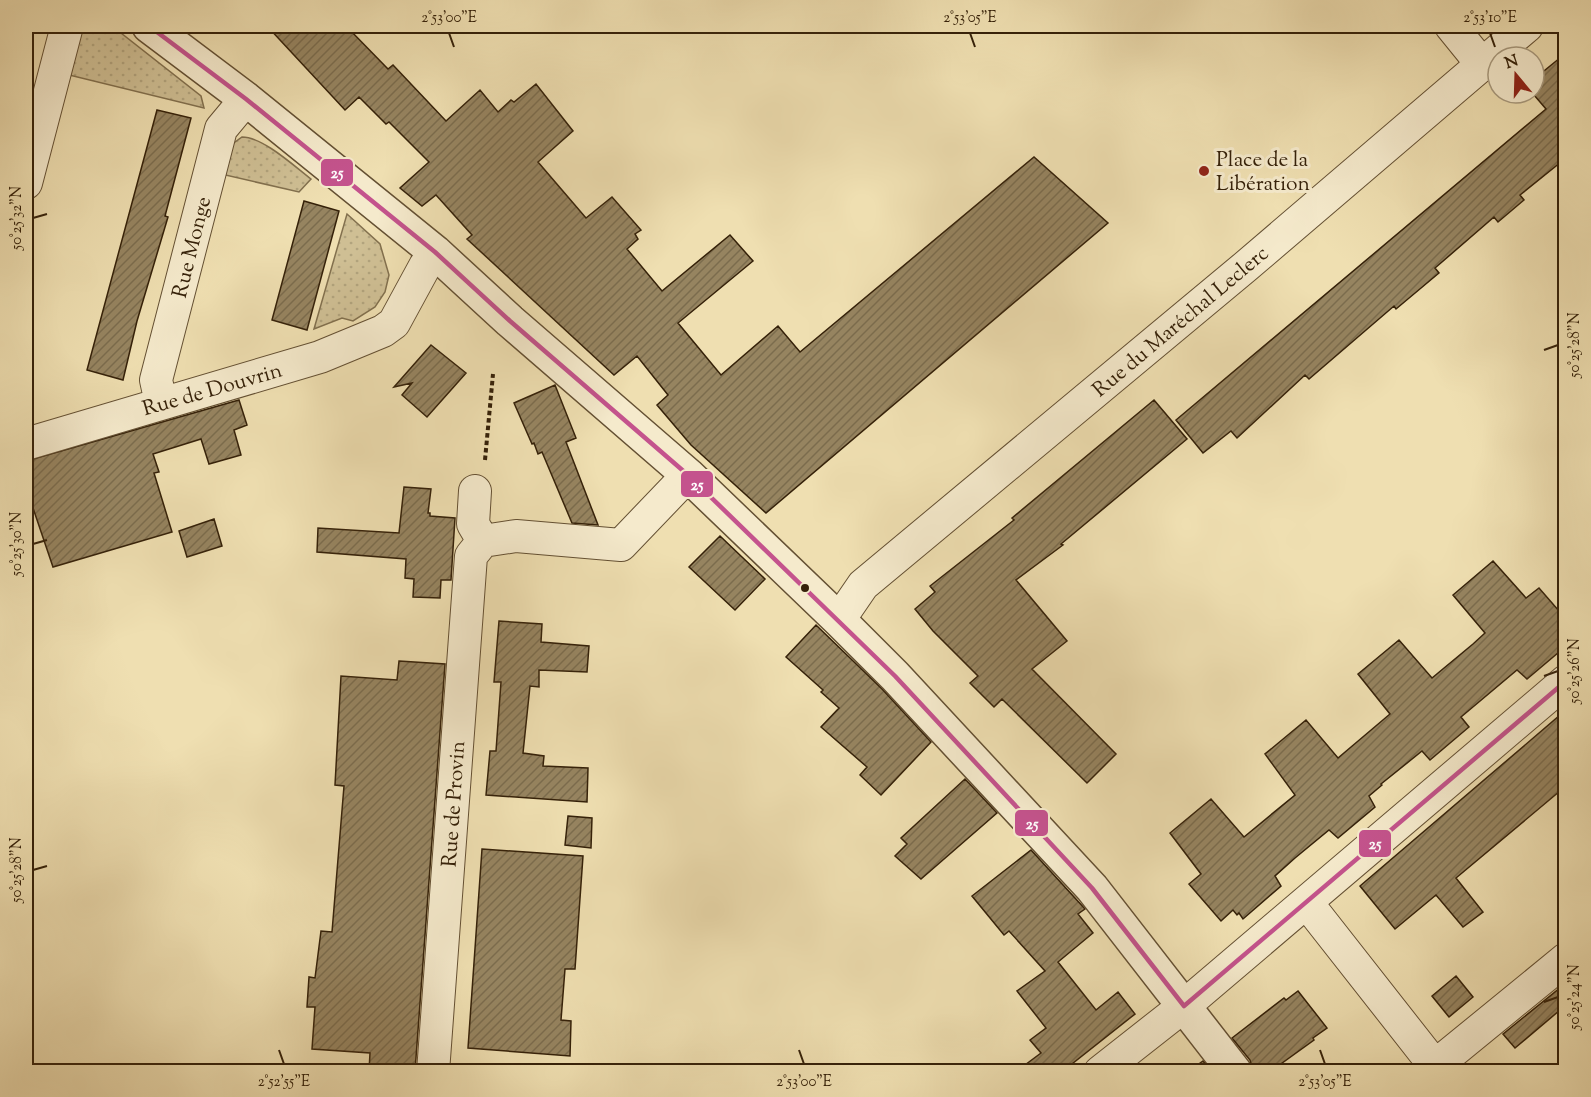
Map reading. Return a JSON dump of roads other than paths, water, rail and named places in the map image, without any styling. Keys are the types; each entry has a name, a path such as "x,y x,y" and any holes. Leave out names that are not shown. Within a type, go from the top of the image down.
{"street":[{"path":"26,183 67,26"},
{"path":"149,26 246,99 435,252 510,321 687,475 839,620 895,676 1092,888 1235,1071"},
{"path":"1450,26 1481,63"},
{"name":"Rue du Maréchal Leclerc","path":"839,620 863,585 1245,267 1527,26"},
{"name":"Rue Monge","path":"161,403 156,381 221,129 246,99"},
{"name":"Rue de Douvrin","path":"26,444 320,357 383,331 393,323 435,252"},
{"path":"475,491 473,524 483,541 516,536 621,544 687,475"},
{"name":"Rue de Provin","path":"433,1071 471,556 483,541"},
{"path":"1100,1071 1184,1006 1566,681"},
{"path":"1306,903 1435,1066 1566,959"}],"place":[{"name":"Place de la Libération","path":"1204,171"}]}
